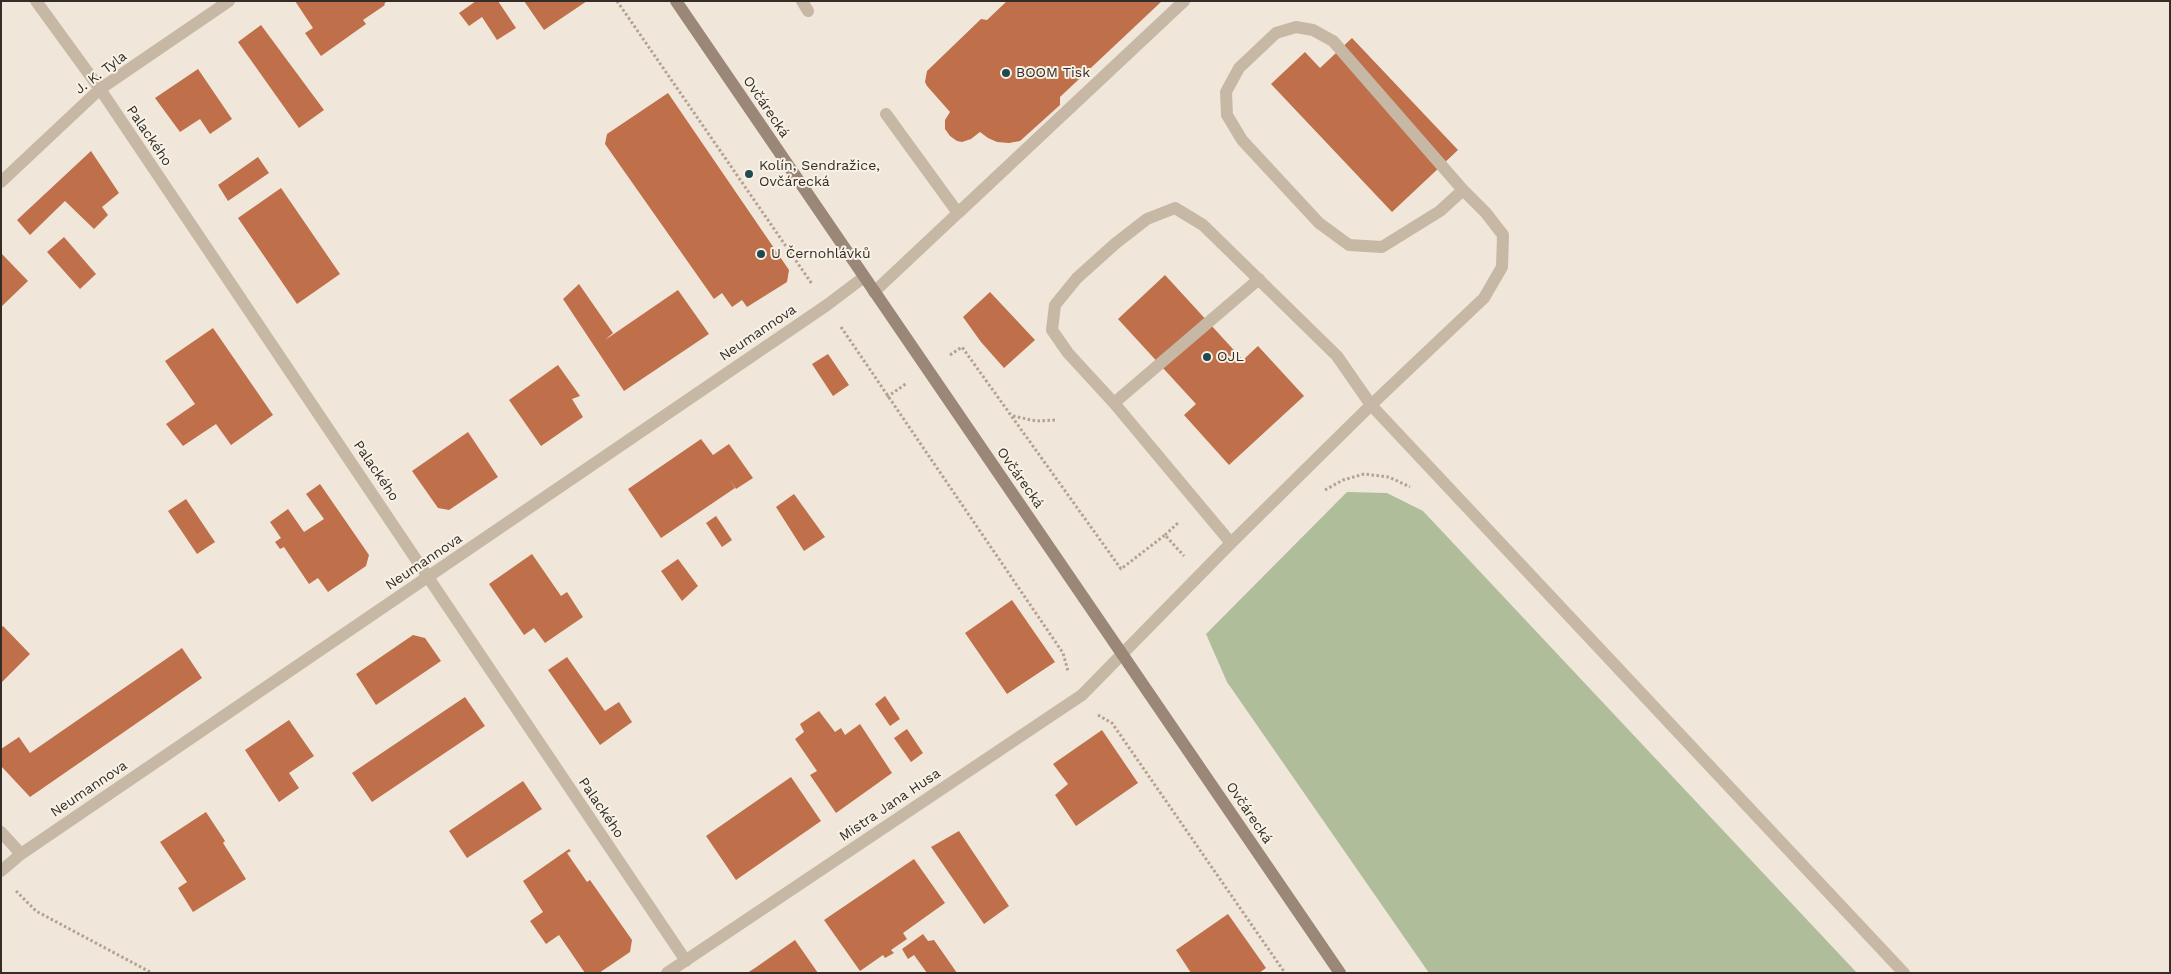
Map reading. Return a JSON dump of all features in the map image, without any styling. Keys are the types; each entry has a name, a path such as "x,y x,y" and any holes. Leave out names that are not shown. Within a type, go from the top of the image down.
{"main road":[{"name":"Ovčárecká","path":"676,1 1340,973"}],"street":[{"name":"Palackého","path":"36,1 100,89 686,961"},
{"name":"J. K. Tyla","path":"1,182 100,89 229,1"},
{"path":"874,292 1184,1"},
{"name":"Mistra Jana Husa","path":"667,973 1082,694 1371,405 1484,298 1502,267 1503,235 1486,213 1463,190 1333,41 1313,30 1296,27 1276,34 1239,68 1226,92 1227,115 1242,140 1319,223 1349,245 1382,247 1440,212 1463,190"},
{"path":"886,114 958,213"},
{"path":"1231,543 1114,403 1068,353 1052,330 1055,304 1077,278 1116,243 1147,219 1175,208 1203,225 1337,356 1371,405 1904,973"},
{"name":"Neumannova","path":"1,871 21,854 864,277"},
{"path":"1114,403 1259,279"},
{"path":"1,832 21,854"}],"path":[{"path":"617,1 827,304 888,397 1063,652 1067,670 1095,713 1112,723 1285,973"},
{"path":"888,397 962,347 1121,569 1164,535 1200,574"},
{"path":"1012,416 1036,421 1056,420"},
{"path":"1322,491 1343,480 1364,474 1389,477 1412,488"},
{"path":"15,890 36,911 152,973"}],"green space":[{"path":"1347,492 1387,493 1423,511 1857,973 1429,973 1227,682 1206,634"}],"building":[{"path":"295,1 387,1 385,5 363,20 366,24 321,56 305,33 313,28"},
{"path":"476,1 498,1 516,28 497,40 482,17 469,26 459,13"},
{"path":"524,1 587,1 544,30"},
{"name":"BOOM Tisk","path":"1007,1 1162,1 1060,97 1060,105 1020,141 1009,143 997,142 980,132 971,139 962,142 957,141 945,129 945,120 950,112 927,86 925,82 927,71 981,19 987,20"},
{"path":"261,25 324,110 299,128 238,42"},
{"path":"1352,38 1458,150 1392,212 1271,84 1305,52 1320,68"},
{"path":"198,69 232,119 210,134 200,119 180,132 155,98"},
{"path":"668,93 789,270 787,282 747,307 742,300 732,307 722,293 714,299 605,144 607,134"},
{"path":"91,151 119,193 102,207 108,215 94,229 65,201 30,235 17,220"},
{"path":"258,157 269,173 228,201 218,185"},
{"path":"281,188 340,274 297,304 238,218"},
{"path":"64,237 96,274 80,289 47,252"},
{"path":"1,253 28,281 1,307"},
{"path":"1165,275 1243,360 1258,346 1304,396 1229,465 1184,415 1196,404 1118,319"},
{"path":"579,284 613,333 605,340 678,290 709,334 624,391 563,299"},
{"path":"990,292 1035,340 1004,368 981,342 963,317"},
{"path":"213,328 273,415 231,445 216,424 183,446 166,424 195,404 165,361"},
{"path":"828,354 849,385 833,396 812,364"},
{"path":"558,365 580,396 572,399 583,417 541,446 509,400"},
{"path":"468,432 498,477 449,510 438,508 412,471"},
{"path":"701,439 713,455 729,444 753,478 736,489 729,478 735,488 661,538 628,489"},
{"path":"320,484 369,555 366,566 328,592 318,578 309,584 284,547 280,549 275,542 281,538 270,522 288,509 304,532 324,519 306,494"},
{"path":"794,494 825,537 804,551 776,507"},
{"path":"186,499 215,542 197,554 168,511"},
{"path":"716,516 732,540 722,547 706,523"},
{"path":"532,554 561,596 567,592 583,617 545,643 534,628 524,635 489,584"},
{"path":"678,559 698,586 682,601 661,571"},
{"path":"1012,600 1055,662 1007,694 965,633"},
{"path":"3,626 30,654 1,683 1,628"},
{"path":"413,635 425,638 441,661 376,705 356,674"},
{"path":"182,648 202,678 30,797 1,766 1,749 19,737 30,753"},
{"path":"567,657 605,711 619,702 632,722 600,745 548,670"},
{"path":"885,696 900,719 890,726 875,704"},
{"path":"465,697 485,726 372,802 352,773"},
{"path":"819,711 835,732 841,728 845,735 860,724 892,773 836,813 810,775 817,771 795,739 804,732 800,724"},
{"path":"289,720 314,756 289,773 299,788 279,802 245,750"},
{"path":"907,729 923,753 911,762 894,738"},
{"path":"1102,730 1138,783 1076,826 1055,795 1068,784 1053,764"},
{"path":"791,777 821,821 736,880 706,836"},
{"path":"523,781 542,809 467,858 449,831"},
{"path":"206,812 246,879 193,912 178,888 187,882 160,842"},
{"path":"959,831 1009,906 984,924 931,847"},
{"path":"569,849 571,851 567,853 587,882 590,880 632,940 630,952 599,973 585,973 559,935 546,944 530,921 543,912 523,881"},
{"path":"914,859 945,903 903,933 907,939 891,950 894,953 885,958 883,955 860,971 824,920"},
{"path":"1228,914 1266,968 1259,973 1191,973 1176,950"},
{"path":"923,934 928,941 934,940 957,973 927,973 914,955 908,959 902,949"},
{"path":"795,940 818,973 747,973 755,968"}],"place":[{"name":"BOOM Tisk","path":"1006,73"},
{"name":"Kolín, Sendražice, Ovčárecká","path":"749,174"},
{"name":"U Černohlávků","path":"761,254"},
{"name":"OJL","path":"1207,357"}]}
